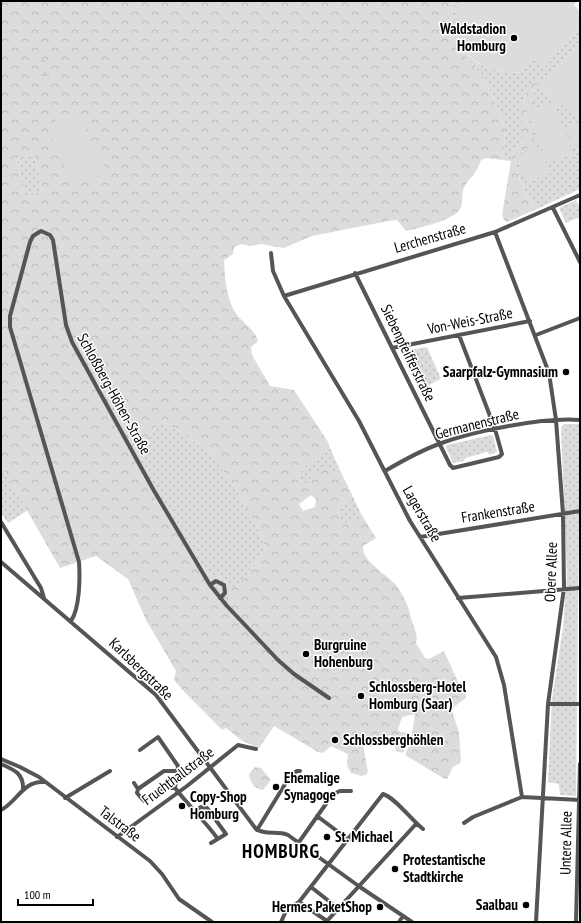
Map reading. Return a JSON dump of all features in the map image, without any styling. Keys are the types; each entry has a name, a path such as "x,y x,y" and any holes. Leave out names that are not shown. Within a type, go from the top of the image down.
{"street":[{"name":"Lerchenstraße","path":"284,296 355,273 495,232 580,195"},
{"path":"553,208 580,262"},
{"name":"Schloßberg-Höhen-Straße","path":"71,621 75,615 77,603 79,562 10,327 10,316 30,242 33,236 41,231 50,235 53,240 66,325 72,342 172,523 210,585 220,598 278,660 294,674 329,698"},
{"name":"Obere Allee","path":"495,232 536,335 549,373 556,420 563,514 564,588 548,704 536,922"},
{"name":"Lagerstraße","path":"271,253 273,271 284,296 359,421 405,512 498,662 506,697 522,797"},
{"name":"Siebenpfeifferstraße","path":"355,273 450,465 453,468 499,457 502,454 495,429"},
{"path":"536,335 580,318"},
{"name":"Von-Weis-Straße","path":"392,348 530,321"},
{"path":"459,335 495,429"},
{"name":"Germanenstraße","path":"385,471 440,444 495,429 556,420 580,420"},
{"name":"Frankenstraße","path":"420,537 580,511"},
{"path":"1,522 41,588 44,598"},
{"name":"Karlsbergstraße","path":"1,562 156,696 258,830"},
{"path":"210,585 216,581 224,585 225,593 220,598"},
{"path":"458,598 564,588 580,588"},
{"path":"548,704 580,704"},
{"path":"140,750 158,737 176,762 178,771 175,788 218,839"},
{"name":"Fruchthallstraße","path":"117,837 238,746 256,749"},
{"name":"Talstraße","path":"1,759 31,772 117,837 158,869 179,900 212,922"},
{"path":"1,764 19,774 23,780 23,790"},
{"name":"Untere Allee","path":"576,922 580,764"},
{"path":"66,798 110,771"},
{"path":"138,789 164,771 178,771"},
{"path":"300,772 297,771 290,776 258,830 265,833 283,833 299,842 360,887 412,922"},
{"path":"1,810 13,802 23,790 31,784 44,782"},
{"path":"134,783 138,789 137,793 144,801 163,788 175,788"},
{"path":"299,842 335,793 351,791"},
{"path":"281,922 286,911 299,902 384,794 423,829"},
{"path":"464,823 473,817 522,797 580,800"},
{"path":"195,811 202,807 207,808 226,834 211,843"},
{"path":"317,816 349,840"},
{"path":"299,902 327,922 416,824"},
{"path":"311,887 339,909"},
{"path":"399,922 403,916"}],"green space":[{"path":"1,1 454,1 451,24 455,41 471,64 485,78 503,120 505,129 503,160 486,158 481,160 476,172 464,188 461,207 458,212 445,220 406,231 397,220 312,236 284,248 261,244 250,246 241,244 234,247 233,254 224,260 230,303 237,315 257,337 258,341 251,347 252,355 270,386 294,390 328,442 330,448 322,451 319,454 320,459 303,467 304,472 296,476 303,486 315,473 325,468 334,471 339,468 356,503 348,501 341,504 339,517 347,523 361,514 376,538 363,546 363,552 375,567 396,585 402,594 416,632 416,643 425,658 429,659 444,651 458,682 464,684 466,698 455,706 452,711 459,732 461,759 460,763 453,767 447,779 405,755 411,741 415,714 402,717 398,729 400,732 407,733 409,739 403,753 396,751 393,737 390,735 363,745 368,772 366,775 361,776 351,773 347,765 348,754 331,746 323,753 318,752 274,726 259,748 241,740 226,728 222,730 174,680 176,671 146,620 128,579 96,556 60,568 1,465","holes":["35,155 42,192 25,195 17,158","161,421 179,431 210,453 236,489 261,534 266,549 244,579 230,590 219,576 207,574 149,482 141,461 143,449 147,439","311,495 316,499 315,507 303,511 299,504"]},
{"path":"454,1 462,1 456,22 457,33 465,51 482,65 499,71 520,73 533,58 544,68 580,27 580,42 541,87 578,119 580,117 580,189 537,209 528,197 522,184 515,163 515,155 533,146 526,110 535,99 533,95 534,89 527,91 522,106 522,140 515,149 511,161 503,160 505,129 503,120 485,78 471,64 455,41 451,24"},
{"name":"Waldstadion Homburg","path":"462,1 577,1 574,5 580,11 580,27 544,68 533,59 520,73 495,70 478,63 466,53 457,40 454,22 456,13"},
{"path":"580,42 580,117 578,119 541,87"},
{"path":"41,58 49,64 51,84 43,85 37,62"},
{"path":"536,80 540,81 533,91 536,102 526,110 535,142 533,146 516,155 516,163 521,184 537,209 507,222 504,220 502,215 511,161 515,149 522,140 522,106 527,91"},
{"path":"553,101 574,154 548,164 527,112"},
{"path":"77,110 107,172 75,187 46,126"},
{"path":"580,122 580,145 574,147 566,128"},
{"path":"540,147 551,173 527,183 516,157"},
{"path":"35,154 42,192 25,196 17,158"},
{"path":"576,200 580,208 580,217 566,223 559,208"},
{"path":"427,347 441,379 419,390 401,353 404,351"},
{"path":"161,421 179,431 210,453 236,489 261,534 266,549 244,579 230,590 219,576 207,574 153,489 140,463 143,444"},
{"path":"564,424 580,424 576,796 560,795 559,784 548,782 552,699 563,628 567,576 561,428"},
{"path":"491,435 493,436 497,452 490,455 487,452 465,458 464,461 453,463 446,447 447,445"},
{"path":"330,448 339,468 334,471 315,473 303,487 296,476 304,472 302,467 312,463 322,451"},
{"path":"1,465 28,510 8,523 1,513"},
{"path":"348,501 356,503 361,514 347,524 339,517 340,504"},
{"path":"255,767 261,768 271,780 263,790 255,787 250,780 249,774"}],"place":[{"name":"Waldstadion Homburg","path":"514,38"},
{"name":"Saarpfalz-Gymnasium","path":"566,372"},
{"name":"Burgruine Hohenburg","path":"306,654"},
{"name":"Schlossberg-Hotel Homburg (Saar)","path":"361,696"},
{"name":"Schlossberghöhlen","path":"335,740"},
{"name":"Ehemalige Synagoge","path":"276,787"},
{"name":"Copy-Shop Homburg","path":"182,806"},
{"name":"St. Michael","path":"327,837"},
{"name":"Protestantische Stadtkirche","path":"395,869"},
{"name":"Saalbau","path":"526,905"},
{"name":"Hermes PaketShop","path":"380,907"}],"district":[{"name":"HOMBURG","path":"281,851"}]}
